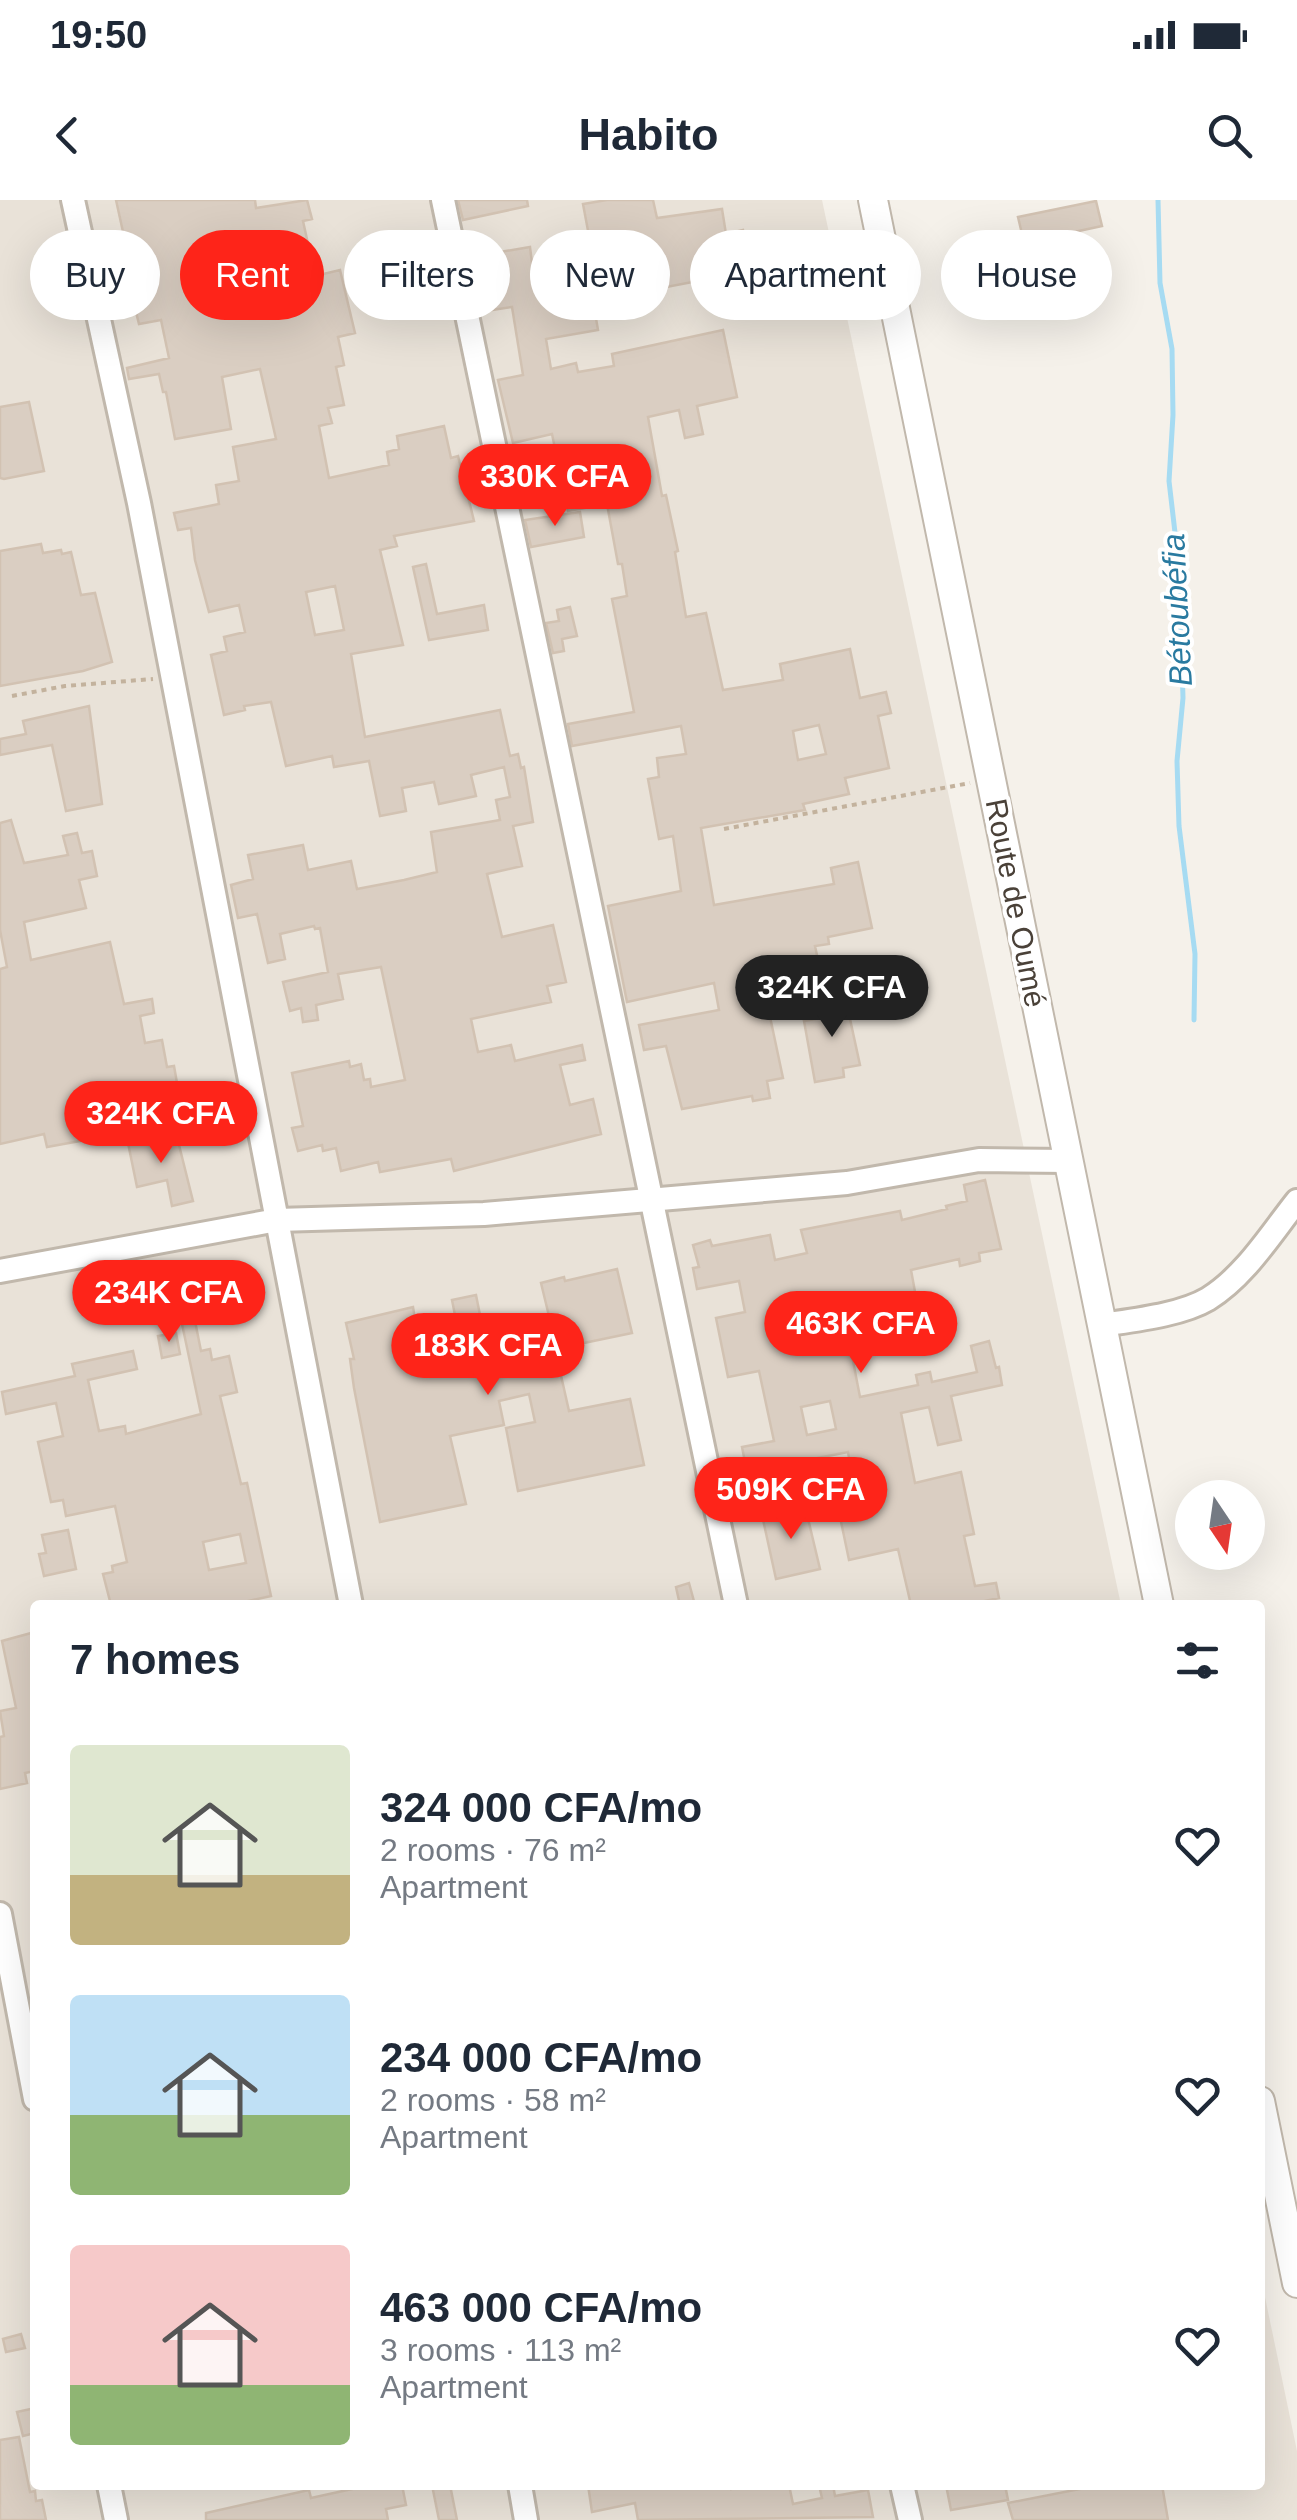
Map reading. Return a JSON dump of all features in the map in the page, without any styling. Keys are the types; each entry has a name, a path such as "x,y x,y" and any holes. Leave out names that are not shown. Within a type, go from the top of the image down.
{"street":[{"path":"73,200 139,503 350,1600"},
{"path":"443,200 735,1600"},
{"name":"Route de Oumé","path":"874,200 1158,1600"},
{"path":"0,1271 277,1220 484,1214 847,1182 979,1160 1069,1160"},
{"path":"1102,1325 1154,1316 1206,1300 1242,1270 1297,1202"},
{"path":"0,1914 30,2073"},
{"path":"1265,2126 1297,2283"},
{"path":"110,2490 116,2520"},
{"path":"521,2490 526,2520"},
{"path":"903,2490 910,2520"}],"path":[{"path":"12,696 65,686 173,678"},
{"path":"724,829 991,779"}],"shaded area":[{"path":"0,200 822,200 828,230 690,230 690,320 848,320 1120,1600 30,1600 30,2490 1265,2490 1265,2297 1297,2451 1297,2520 0,2520"}],"building":[{"path":"116,200 255,200 256,208 307,200 312,219 303,221 305,230 180,230 180,320 324,320 324,274 340,270 344,320 352,320 355,333 338,337 344,365 336,367 344,405 328,408 332,423 319,426 329,478 389,465 387,452 399,449 397,436 444,426 451,458 458,456 474,521 394,536 397,546 380,550 403,645 351,654 365,737 500,710 510,756 518,754 521,768 524,767 533,822 513,826 522,866 487,874 502,937 553,925 566,982 547,986 551,1002 471,1019 478,1052 511,1045 515,1061 582,1045 585,1060 560,1065 570,1105 593,1099 601,1134 454,1171 451,1159 380,1172 378,1162 341,1171 336,1148 323,1151 322,1145 298,1151 292,1128 303,1126 292,1073 349,1061 350,1067 361,1064 364,1080 370,1079 371,1087 405,1080 381,967 338,974 343,999 316,1005 318,1020 303,1022 301,1008 290,1011 283,982 328,972 320,928 280,934 285,959 268,963 257,914 238,918 231,885 253,879 248,855 303,845 308,870 351,861 357,889 404,880 437,872 431,832 500,820 496,800 510,797 504,767 471,775 476,796 439,804 434,782 402,788 406,811 380,816 369,761 334,767 332,756 286,766 271,702 244,706 245,710 224,715 211,655 227,651 224,637 245,632 239,605 209,612 191,528 178,530 174,513 219,504 216,485 239,481 233,447 276,439 260,369 222,377 231,429 175,439 159,374 129,379 127,368 169,358 161,320 139,324 138,320 160,320 160,230 123,230","holes":["335,586 344,630 315,635 306,592"]},
{"path":"458,200 527,200 528,206 463,220"},
{"path":"653,200 657,218 722,209 725,230 690,230 690,282 670,286 670,230 588,230 583,204"},
{"path":"1096,201 1102,226 1083,230 1021,230 1018,217"},
{"path":"530,247 530,320 596,320 598,330 546,339 551,369 576,363 578,372 614,366 612,354 723,330 737,397 697,406 703,434 685,438 679,410 648,417 662,496 666,495 678,551 675,552 686,617 706,613 723,690 783,680 780,664 850,649 860,698 886,692 891,713 878,716 889,768 845,778 849,794 803,804 805,810 701,828 714,905 834,884 831,868 858,862 872,928 828,937 829,944 815,946 820,969 769,980 772,997 766,998 783,1078 767,1081 770,1098 753,1101 752,1096 682,1109 666,1046 644,1050 639,1025 719,1010 714,983 627,1002 608,906 681,891 673,836 659,839 648,779 659,777 657,758 686,754 681,726 572,746 568,724 634,712 612,599 627,596 607,504 568,511 552,434 513,443 498,380 523,375 510,307 510,250","holes":["819,725 826,754 798,760 793,731"]},
{"path":"29,402 44,471 0,478 0,407"},
{"path":"580,512 584,537 531,547 525,520"},
{"path":"41,544 43,553 71,552 81,595 95,593 112,662 0,686 0,551"},
{"path":"426,564 437,614 484,605 488,630 429,640 413,567"},
{"path":"570,607 577,636 562,639 564,651 553,653 546,623 559,621 557,610"},
{"path":"89,706 102,804 66,811 52,745 0,755 0,739 26,734 23,721"},
{"path":"11,820 24,863 68,855 63,836 77,833 82,853 92,851 97,876 79,880 86,908 24,922 31,960 110,942 124,1004 152,999 154,1013 140,1016 145,1043 162,1040 167,1067 174,1066 177,1083 94,1099 102,1137 47,1147 44,1134 0,1144 0,969 7,967 0,930 0,823"},
{"path":"845,996 860,1065 843,1068 844,1077 815,1082 804,1021 821,1018 817,1002"},
{"path":"176,1133 193,1201 172,1206 167,1180 137,1187 128,1143"},
{"path":"985,1180 1001,1249 979,1253 980,1261 960,1266 959,1259 911,1270 920,1319 938,1316 943,1338 852,1356 860,1397 918,1385 916,1375 930,1372 932,1382 977,1372 971,1346 989,1341 996,1368 999,1367 1002,1385 951,1396 961,1440 938,1445 929,1407 901,1413 915,1483 961,1472 974,1534 964,1536 975,1586 996,1583 999,1598 910,1600 898,1549 849,1560 839,1512 813,1518 810,1502 855,1492 848,1452 747,1472 742,1447 774,1441 759,1371 728,1377 716,1318 745,1312 739,1281 697,1289 693,1268 699,1267 693,1245 710,1240 712,1246 770,1235 775,1260 807,1253 801,1230 900,1211 902,1220 967,1201 964,1185","holes":["830,1401 836,1429 807,1435 801,1407"]},
{"path":"617,1269 632,1333 555,1349 569,1411 630,1399 644,1465 518,1491 506,1428 535,1422 529,1394 499,1401 504,1425 450,1436 466,1504 380,1522 354,1388 350,1359 354,1359 346,1323 413,1307 424,1374 465,1366 452,1300 476,1295 483,1330 549,1316 541,1283"},
{"path":"195,1321 201,1351 210,1349 212,1360 229,1356 237,1392 220,1396 241,1484 247,1483 271,1596 253,1600 110,1600 103,1574 113,1572 112,1566 127,1562 115,1506 66,1516 63,1500 51,1502 38,1442 63,1436 56,1403 6,1414 2,1392 75,1376 72,1364 133,1351 137,1369 88,1380 99,1431 125,1426 126,1434 201,1414 182,1324","holes":["240,1534 246,1563 209,1570 203,1542"]},
{"path":"176,1333 180,1354 162,1358 158,1336"},
{"path":"805,1506 820,1569 776,1579 762,1515"},
{"path":"68,1530 76,1569 44,1576 39,1554 46,1553 42,1535"},
{"path":"689,1583 694,1600 679,1600 676,1587"},
{"path":"30,1633 30,1772 25,1773 27,1783 0,1789 0,1737 4,1736 0,1711 16,1708 2,1641"},
{"path":"21,2334 25,2348 6,2352 3,2339"},
{"path":"30,2409 30,2434 23,2436 17,2412"},
{"path":"19,2437 30,2492 35,2491 36,2501 42,2500 46,2520 0,2520 0,2440"},
{"path":"309,2490 311,2498 347,2490 403,2490 406,2505 386,2509 388,2520 206,2520 206,2513"},
{"path":"433,2490 451,2490 457,2520 439,2520"},
{"path":"589,2490 790,2490 793,2504 822,2498 820,2490 834,2490 835,2496 868,2490 873,2517 638,2520 635,2503 592,2512"},
{"path":"947,2490 1006,2490 1008,2500 951,2510"},
{"path":"1074,2490 1163,2490 1168,2520 1013,2520 1008,2503"}],"waterway":[{"name":"Bétoubéfia","path":"1158,200 1160,283 1172,349 1169,481 1179,567 1183,698 1177,761 1179,826 1195,954 1194,1020"}]}
